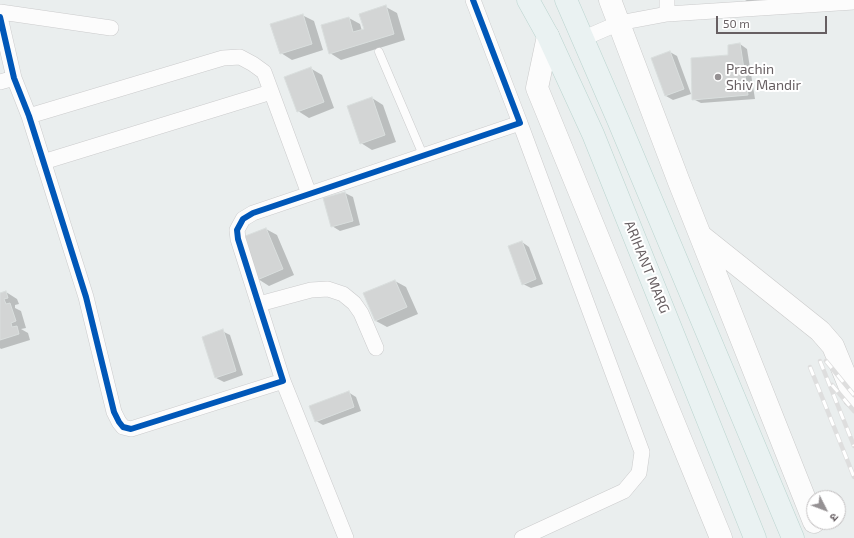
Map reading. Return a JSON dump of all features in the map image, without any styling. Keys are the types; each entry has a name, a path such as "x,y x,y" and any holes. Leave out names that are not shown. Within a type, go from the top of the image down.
{"main road":[{"name":"ARIHANT MARG","path":"528,0 548,36 593,134 755,538"},
{"name":"ARIHANT MARG","path":"566,0 618,120 793,538"}],"street":[{"path":"473,0 520,122 642,452 638,473 624,491 522,538"},
{"path":"610,0 700,235 806,502"},
{"path":"582,39 619,23 667,7 854,2"},
{"path":"0,12 111,28"},
{"path":"0,17 14,78 29,116 86,297 114,412 119,422 123,427 131,430 283,381"},
{"path":"548,36 537,88 721,538"},
{"path":"29,116 223,58 240,57 264,72 309,194"},
{"path":"0,82 14,78"},
{"path":"43,162 271,92"},
{"path":"346,538 283,381 238,239 237,230 243,219 253,213 520,122"},
{"path":"700,235 820,331 833,346 854,397"},
{"path":"259,304 311,290 328,289 343,294 354,303 361,313 376,348"}],"lane":[{"path":"380,52 423,155"}],"building":[{"path":"386,5 394,34 329,54 321,25 349,17 353,32 364,29 359,14"},
{"path":"303,14 312,44 280,54 270,24"},
{"name":"Prachin Shiv Mandir","path":"740,43 748,95 692,100 691,58 728,55 728,45"},
{"path":"670,51 684,89 665,96 651,58"},
{"path":"311,67 324,102 297,112 284,77"},
{"path":"372,97 385,135 360,144 347,106"},
{"path":"345,192 353,221 331,227 323,198"},
{"path":"266,228 283,269 257,280 240,238"},
{"path":"522,241 536,279 522,285 508,246"},
{"path":"395,280 407,307 375,321 363,293"},
{"path":"6,291 8,298 4,299 6,304 10,303 16,321 11,323 12,327 17,326 19,334 0,340 0,293"},
{"path":"223,329 236,371 215,378 202,337"},
{"path":"349,391 354,407 315,422 309,406"}],"railway":[{"path":"820,361 854,446"},
{"path":"826,361 854,395"},
{"path":"810,367 854,477"},
{"path":"832,385 854,411"}],"cycle path":[{"path":"0,17 14,78 29,116 86,297 114,412 123,427 131,429 283,381 238,239 237,230 243,219 253,213 520,123 473,0"}],"place":[{"name":"Prachin Shiv Mandir","path":"718,77"}]}
